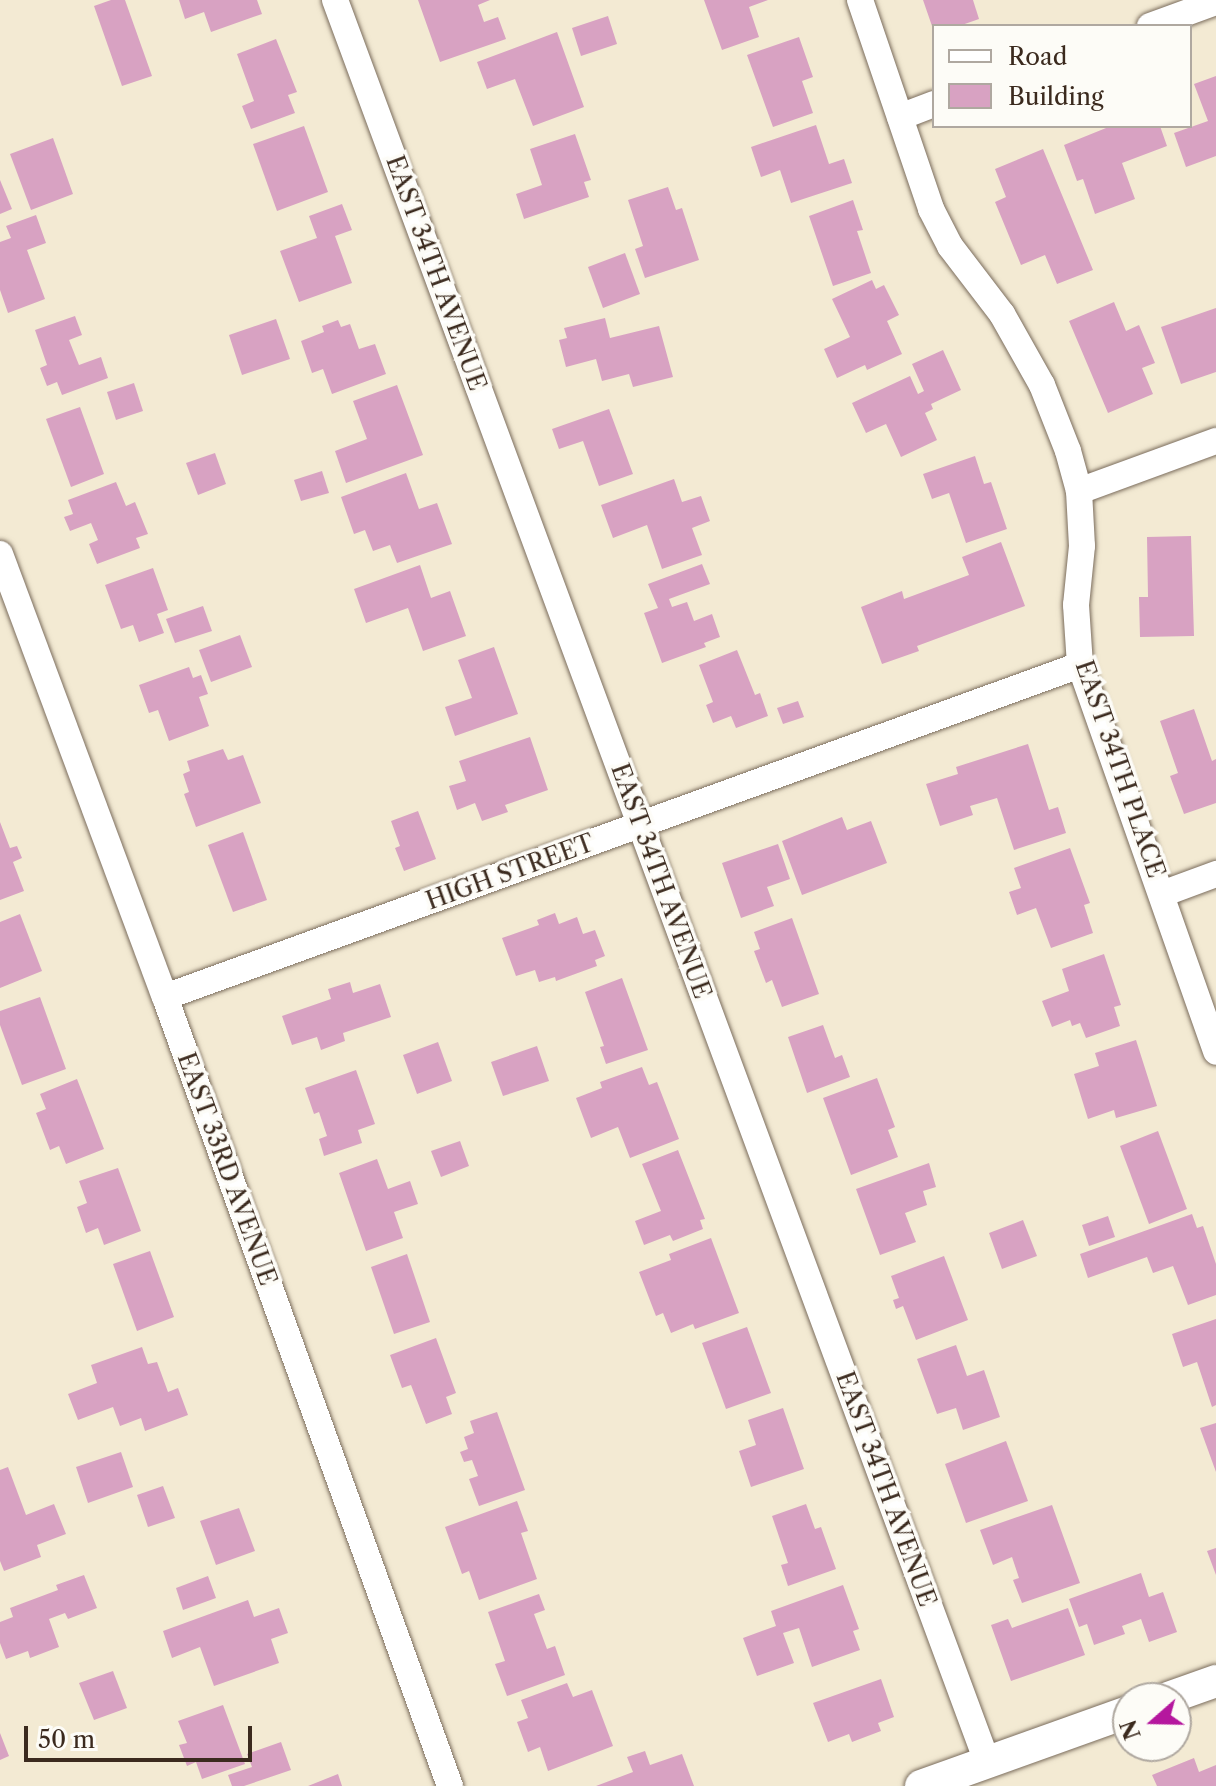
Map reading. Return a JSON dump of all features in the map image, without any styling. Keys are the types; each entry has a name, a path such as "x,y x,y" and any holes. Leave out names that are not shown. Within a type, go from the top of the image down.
{"street":[{"name":"EAST 34TH AVENUE","path":"335,0 987,1762"},
{"name":"EAST 34TH PLACE","path":"860,0 931,209 950,246 1002,314 1042,385 1079,491 1082,546 1076,605 1080,665 1216,1052"},
{"path":"1156,24 1216,2"},
{"path":"900,117 932,105"},
{"path":"1079,491 1216,441"},
{"name":"EAST 33RD AVENUE","path":"0,554 165,997 450,1786"},
{"name":"HIGH STREET","path":"165,997 1080,665"},
{"path":"1162,894 1216,874"},
{"path":"1192,1690 1216,1681"},
{"path":"921,1786 1112,1718"}],"building":[{"path":"111,0 125,0 152,76 122,86 94,6"},
{"path":"179,0 257,0 262,14 211,32 204,12 185,19"},
{"path":"418,0 490,0 478,5 484,22 498,17 506,39 440,62"},
{"path":"704,0 768,0 749,7 759,37 722,50"},
{"path":"923,0 973,0 979,19 965,24 932,26"},
{"path":"608,16 617,44 581,56 572,28"},
{"path":"557,32 584,107 533,126 515,79 487,89 477,62"},
{"path":"799,37 813,77 802,81 813,113 773,127 747,55"},
{"path":"276,39 297,92 288,95 295,113 251,129 242,106 254,101 237,54"},
{"path":"1216,76 1216,156 1186,167 1174,133 1208,121 1194,84"},
{"path":"816,125 829,164 844,159 852,183 791,203 780,170 761,177 751,147"},
{"path":"304,126 328,192 277,211 253,144"},
{"path":"1106,128 1161,128 1167,146 1122,163 1135,199 1095,214 1083,179 1077,181 1064,145"},
{"path":"575,134 591,180 584,182 589,197 524,219 516,194 542,185 530,149"},
{"path":"53,138 73,194 31,210 10,154"},
{"path":"1043,149 1093,270 1057,284 1045,255 1021,265 995,202 1006,197 995,169"},
{"path":"0,180 12,209 0,214"},
{"path":"668,187 676,210 682,208 699,260 645,278 635,249 643,246 628,200"},
{"path":"853,200 863,230 857,231 871,273 833,286 809,216"},
{"path":"342,204 352,230 335,236 352,283 299,302 280,251 317,238 309,216"},
{"path":"36,215 46,243 27,250 45,299 8,313 0,290 0,242 11,238 6,226"},
{"path":"625,253 640,294 603,308 588,267"},
{"path":"872,280 876,289 884,285 899,315 887,321 902,354 867,370 865,365 837,378 824,349 850,337 832,299"},
{"path":"1114,302 1126,331 1139,325 1155,363 1142,368 1153,394 1108,413 1069,321"},
{"path":"1216,308 1216,372 1181,384 1161,327"},
{"path":"75,316 82,335 69,340 79,365 101,357 108,378 62,395 57,382 47,386 40,368 47,365 35,330"},
{"path":"605,318 610,338 659,326 673,377 633,387 629,374 602,381 596,359 566,367 559,340 567,338 564,328"},
{"path":"276,319 290,359 242,375 229,335"},
{"path":"338,320 341,327 350,324 359,349 375,344 386,374 332,394 323,369 312,373 301,341 324,332 322,326"},
{"path":"943,350 961,390 931,404 933,409 925,413 937,440 901,457 886,424 866,433 852,403 910,376 918,394 924,391 912,364"},
{"path":"134,383 143,411 116,420 107,392"},
{"path":"397,385 423,455 346,483 335,451 367,439 353,401"},
{"path":"80,407 104,474 71,487 46,419"},
{"path":"609,409 633,474 599,486 583,441 559,449 552,429"},
{"path":"215,453 226,484 198,495 186,463"},
{"path":"975,456 984,484 991,482 1007,529 966,543 949,493 932,499 923,474"},
{"path":"322,471 329,493 301,501 294,480"},
{"path":"406,473 419,509 437,503 452,544 397,563 390,545 373,551 365,530 354,534 341,497"},
{"path":"674,479 682,502 701,496 710,521 692,528 702,555 662,569 647,525 613,538 601,505"},
{"path":"116,482 126,506 135,502 148,534 136,538 140,548 97,564 89,544 98,540 91,523 70,531 64,517 73,514 68,500"},
{"path":"1191,536 1194,636 1140,637 1139,597 1148,597 1147,537"},
{"path":"1001,542 1025,606 917,646 919,651 882,664 861,607 902,591 904,599 969,575 962,557"},
{"path":"702,564 710,584 669,599 672,607 687,602 694,621 712,614 720,637 704,643 706,647 662,663 644,613 658,608 648,584"},
{"path":"420,565 431,598 450,591 466,636 423,651 408,608 366,623 354,589"},
{"path":"153,568 168,610 157,614 164,633 139,642 133,625 121,629 105,585"},
{"path":"203,606 212,631 175,643 166,619"},
{"path":"240,635 252,667 211,682 199,650"},
{"path":"494,647 518,714 455,736 445,707 472,698 458,660"},
{"path":"737,650 755,695 760,693 768,716 736,728 731,716 713,723 706,705 713,702 699,665"},
{"path":"189,667 193,678 201,675 208,694 199,697 209,726 169,741 158,710 149,713 139,685"},
{"path":"798,701 804,717 783,724 777,708"},
{"path":"1194,709 1212,761 1216,759 1216,803 1184,814 1170,776 1178,773 1160,721"},
{"path":"530,737 548,790 505,805 508,812 482,821 475,803 457,810 449,786 466,781 459,761"},
{"path":"1028,744 1049,810 1058,807 1066,833 1014,850 997,798 970,806 973,815 940,826 926,784 958,774 956,767"},
{"path":"223,749 228,760 243,755 261,803 196,827 184,794 189,792 183,774 190,771 187,761"},
{"path":"418,811 436,859 404,871 395,848 400,846 391,821"},
{"path":"842,817 847,830 871,821 887,863 802,895 782,841"},
{"path":"0,822 10,848 17,846 22,858 13,862 24,891 0,900"},
{"path":"243,832 267,900 233,912 208,845"},
{"path":"778,844 790,879 767,887 774,906 741,918 722,863"},
{"path":"1070,848 1090,903 1084,905 1093,933 1051,948 1036,908 1017,915 1009,892 1021,888 1014,868"},
{"path":"555,913 559,924 577,917 583,934 595,930 605,956 595,960 597,966 556,981 555,977 539,982 535,970 516,976 502,938 539,925 537,920"},
{"path":"20,914 42,971 0,988 0,922"},
{"path":"792,918 819,994 782,1007 772,980 766,983 754,951 760,949 754,932"},
{"path":"1104,954 1121,1005 1114,1007 1120,1026 1086,1038 1080,1023 1072,1026 1070,1020 1052,1027 1042,1001 1069,991 1062,969"},
{"path":"622,978 648,1050 606,1064 600,1047 604,1046 585,992"},
{"path":"350,982 353,993 380,984 391,1017 343,1033 345,1041 321,1050 317,1037 292,1045 282,1016 331,999 328,989"},
{"path":"40,997 66,1069 22,1085 0,1025 0,1011"},
{"path":"823,1025 835,1058 842,1055 850,1077 807,1093 788,1037"},
{"path":"1136,1040 1157,1106 1116,1118 1114,1110 1088,1119 1074,1074 1099,1066 1095,1053"},
{"path":"438,1042 452,1081 417,1094 403,1055"},
{"path":"537,1046 549,1081 503,1096 491,1062"},
{"path":"642,1067 649,1085 657,1082 679,1139 630,1158 618,1127 591,1138 576,1098 602,1088 600,1082"},
{"path":"356,1070 375,1124 358,1130 362,1143 324,1156 319,1139 327,1136 319,1112 314,1114 305,1088"},
{"path":"877,1078 895,1127 888,1130 898,1157 851,1175 823,1098"},
{"path":"77,1079 104,1149 66,1164 59,1146 50,1150 36,1113 46,1109 40,1094"},
{"path":"1158,1131 1187,1209 1149,1224 1120,1146"},
{"path":"460,1141 469,1166 441,1177 431,1151"},
{"path":"678,1150 705,1219 700,1220 703,1229 673,1241 670,1235 644,1245 635,1221 661,1211 642,1164"},
{"path":"377,1159 388,1189 410,1181 418,1204 394,1212 403,1238 366,1251 339,1173"},
{"path":"929,1163 936,1187 923,1191 927,1205 905,1213 916,1242 880,1255 856,1189"},
{"path":"118,1168 141,1231 104,1245 98,1228 86,1233 77,1207 87,1203 79,1181"},
{"path":"1192,1214 1197,1228 1203,1226 1216,1264 1216,1295 1188,1305 1173,1266 1153,1273 1147,1257 1088,1278 1080,1254"},
{"path":"1108,1216 1115,1237 1089,1246 1082,1225"},
{"path":"1023,1220 1037,1256 1002,1269 989,1233"},
{"path":"711,1238 739,1313 695,1329 693,1324 671,1333 663,1313 656,1316 639,1272 671,1260 669,1254"},
{"path":"150,1251 174,1317 137,1331 113,1264"},
{"path":"407,1254 430,1322 394,1334 371,1267"},
{"path":"944,1256 968,1320 916,1340 903,1306 896,1309 893,1300 899,1298 891,1276"},
{"path":"1216,1319 1216,1405 1212,1407 1197,1362 1183,1367 1172,1334"},
{"path":"747,1327 771,1393 726,1409 702,1343"},
{"path":"436,1338 456,1393 446,1397 452,1414 426,1424 411,1385 402,1388 390,1355"},
{"path":"956,1345 967,1376 984,1370 1000,1417 963,1430 956,1408 937,1414 917,1359"},
{"path":"142,1347 148,1364 157,1362 168,1392 178,1388 188,1415 145,1431 141,1418 120,1426 113,1407 78,1420 68,1394 97,1383 91,1365"},
{"path":"783,1408 804,1469 751,1487 739,1451 756,1445 748,1420"},
{"path":"497,1412 525,1490 479,1506 469,1479 478,1476 472,1460 464,1462 460,1452 468,1449 464,1437 474,1433 470,1421"},
{"path":"1216,1423 1216,1472 1200,1428"},
{"path":"1006,1441 1028,1501 966,1523 945,1464"},
{"path":"121,1452 133,1487 88,1503 76,1467"},
{"path":"8,1467 26,1515 54,1504 66,1534 37,1545 41,1557 4,1571 0,1561 0,1470"},
{"path":"163,1486 175,1518 148,1527 137,1495"},
{"path":"517,1501 528,1531 521,1533 537,1579 479,1600 469,1571 462,1574 445,1527"},
{"path":"806,1504 815,1529 821,1527 836,1569 788,1586 781,1565 788,1563 772,1516"},
{"path":"1052,1505 1080,1583 1022,1603 1013,1580 1019,1578 1012,1557 993,1565 980,1530"},
{"path":"239,1508 255,1551 216,1565 200,1521"},
{"path":"1216,1548 1216,1575 1207,1551"},
{"path":"1141,1573 1149,1597 1163,1592 1177,1632 1149,1642 1141,1619 1122,1626 1125,1634 1094,1645 1087,1624 1079,1627 1069,1599"},
{"path":"84,1575 97,1608 68,1619 65,1613 49,1619 59,1647 30,1658 28,1651 6,1659 0,1643 0,1622 13,1617 10,1608 58,1590 56,1585"},
{"path":"208,1576 216,1598 183,1610 176,1588"},
{"path":"843,1585 859,1629 853,1631 860,1650 812,1667 799,1628 783,1633 794,1663 757,1676 743,1638 776,1626 771,1611"},
{"path":"539,1594 545,1610 534,1614 547,1649 555,1646 565,1675 507,1696 495,1664 505,1661 488,1612"},
{"path":"248,1600 254,1617 279,1608 288,1633 271,1639 279,1663 214,1686 200,1647 172,1658 163,1631"},
{"path":"1068,1608 1085,1655 1011,1681 991,1625 1008,1619 1012,1628"},
{"path":"113,1671 127,1708 94,1720 79,1683"},
{"path":"881,1679 894,1717 878,1723 881,1731 852,1742 849,1734 828,1742 813,1703"},
{"path":"567,1683 573,1697 592,1690 613,1746 548,1771 540,1747 528,1752 517,1722 528,1718 521,1700"},
{"path":"223,1705 245,1764 202,1779 196,1762 187,1766 179,1745 187,1743 178,1721"},
{"path":"0,1733 9,1756 0,1760"},
{"path":"281,1742 291,1770 244,1786 232,1786 228,1775 252,1767 247,1754"},
{"path":"645,1751 650,1765 682,1754 694,1786 596,1786 633,1772 627,1757"},
{"path":"1192,1759 1199,1772 1216,1765 1216,1786 1157,1786 1152,1775 1184,1762 1192,1762"},
{"path":"338,1774 342,1786 308,1786"}]}
